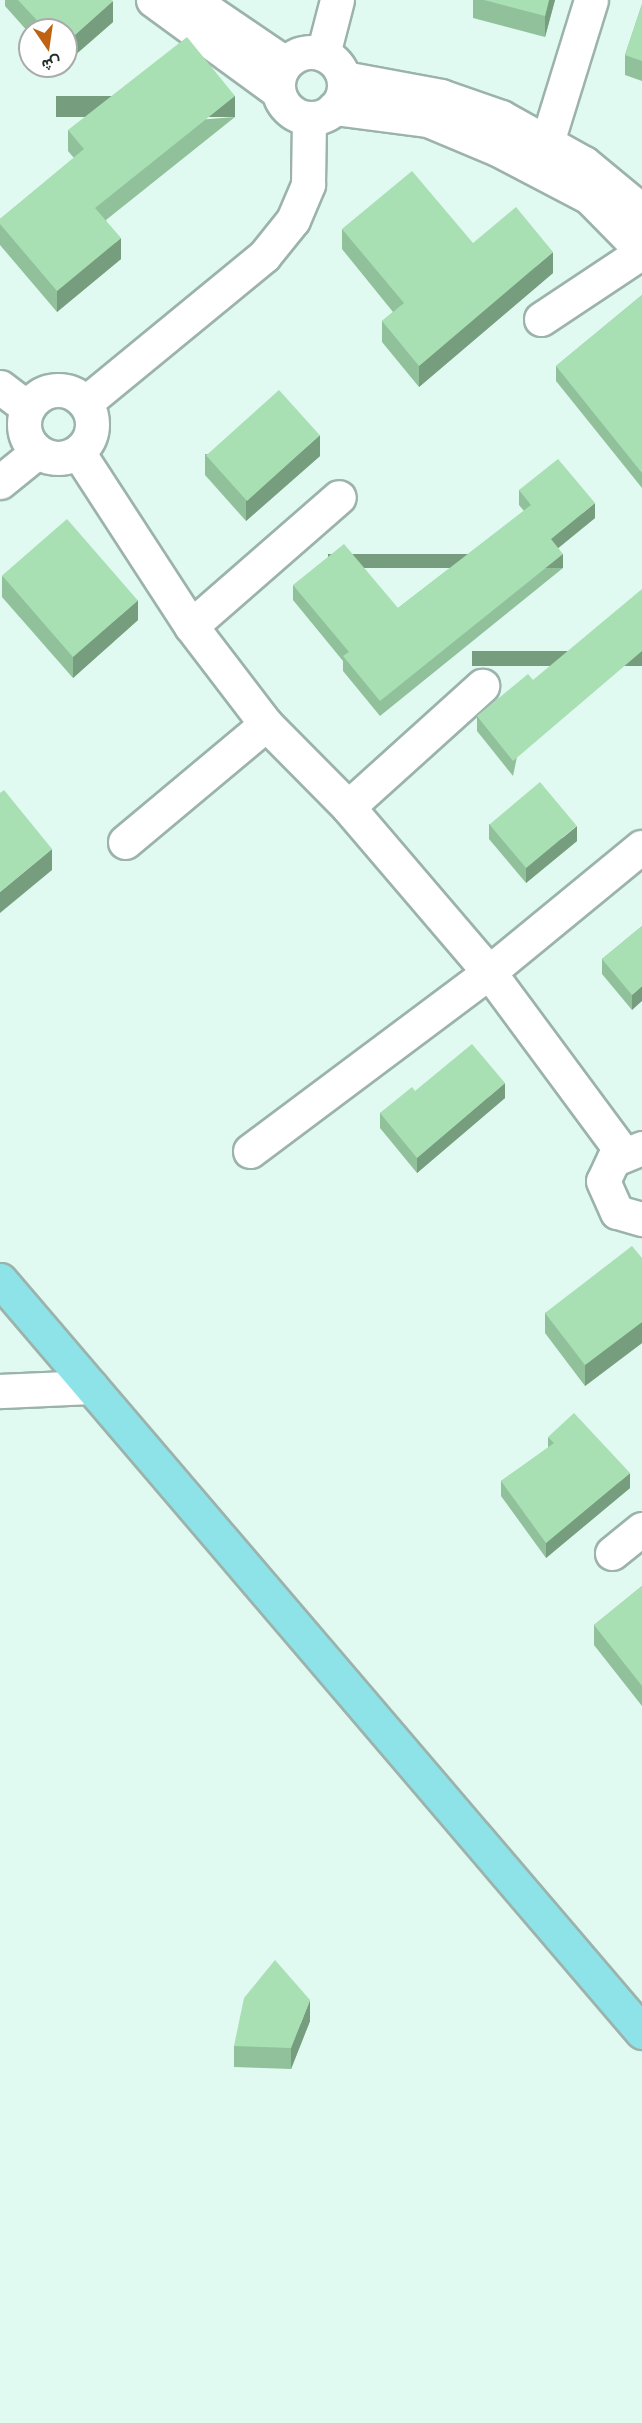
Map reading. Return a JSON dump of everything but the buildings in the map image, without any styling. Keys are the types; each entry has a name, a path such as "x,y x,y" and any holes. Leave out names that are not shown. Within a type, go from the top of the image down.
{"main road":[{"path":"0,1280 642,2032"}],"street":[{"path":"153,0 282,77"},
{"path":"192,0 282,77 285,108 328,90 466,103 630,178 642,211"},
{"path":"85,403 264,256 293,220 308,184 328,90 337,0"},
{"path":"548,139 591,0"},
{"path":"282,77 311,52 328,90 428,120 497,149 589,197 642,251 542,319"},
{"path":"0,387 28,408"},
{"path":"52,391 63,391 85,403 93,423 78,452 55,459 37,452 24,426 28,408 52,391"},
{"path":"0,482 37,452"},
{"path":"78,452 191,627 266,724 348,807 489,972 632,1150 606,1169 605,1193 617,1212 642,1219"},
{"path":"191,627 339,497"},
{"path":"348,807 482,686"},
{"path":"125,842 266,724"},
{"path":"250,1151 489,972 641,847"},
{"path":"0,1391 91,1387"},
{"path":"612,1553 642,1529"}]}
